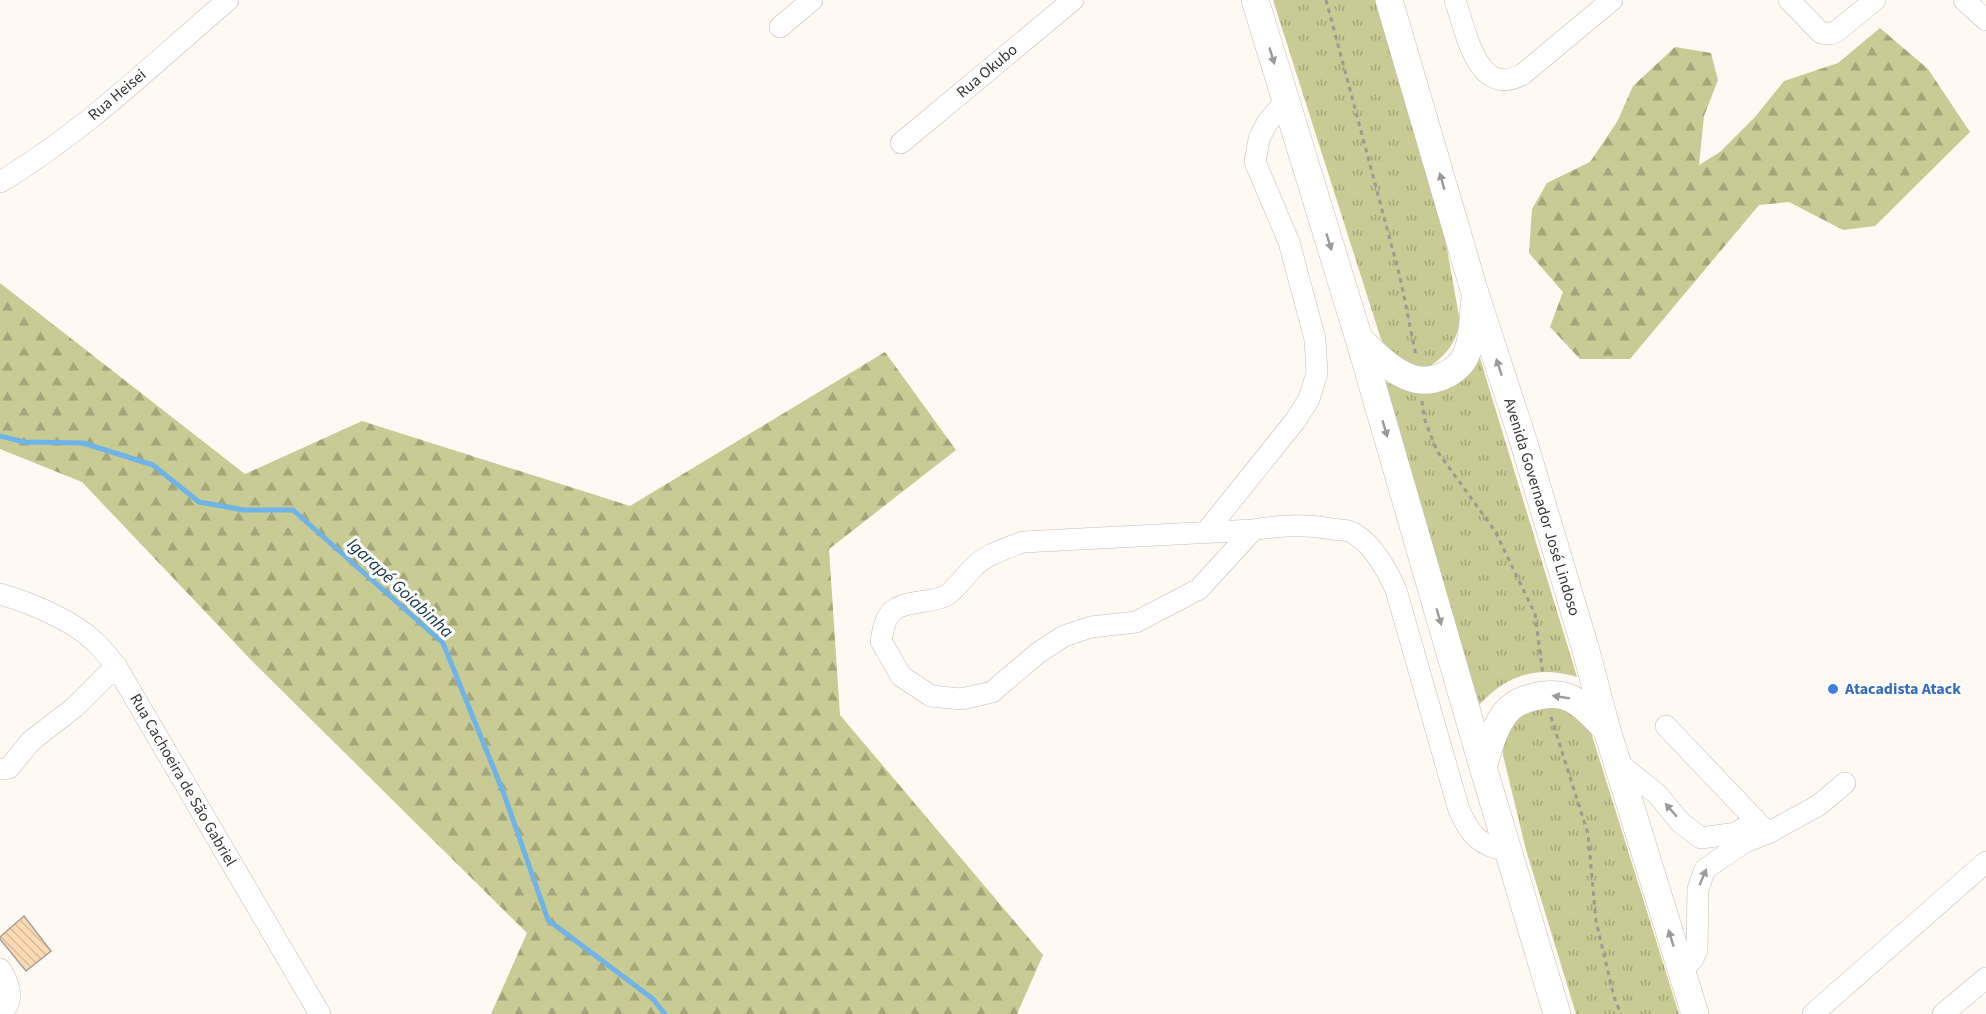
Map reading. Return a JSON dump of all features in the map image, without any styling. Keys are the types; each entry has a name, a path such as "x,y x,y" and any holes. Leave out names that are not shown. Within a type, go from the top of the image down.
{"main road":[{"path":"1255,0 1359,339 1557,1014"},
{"name":"Avenida Governador José Lindoso","path":"1389,0 1474,290 1524,443 1607,730 1695,1014"},
{"path":"1359,339 1394,370 1413,379 1433,380 1452,372 1466,356 1473,330 1474,290"},
{"path":"1483,767 1494,733 1505,712 1527,698 1545,694 1570,698 1586,709 1607,730"}],"street":[{"name":"Rua Heisei","path":"0,182 35,161 73,133 228,0"},
{"path":"780,27 812,0"},
{"name":"Rua Okubo","path":"901,143 1073,0"},
{"path":"1455,0 1474,55 1484,71 1492,78 1502,81 1513,80 1523,74 1612,0"},
{"path":"1789,0 1821,33 1831,34 1837,32 1875,0"},
{"path":"1964,0 1986,20"},
{"path":"1206,532 1295,422 1309,399 1317,373 1315,339 1288,242 1255,162 1259,139 1267,123 1286,100"},
{"path":"1253,530 1199,589 1136,622 1092,627 1064,636 1038,653 992,692 961,699 931,696 901,676 881,641 885,622 895,609 945,596 974,566 993,553 1023,542 1253,530 1280,525 1312,525 1350,532 1367,545 1384,565 1396,590 1459,810 1469,831 1484,844 1509,852"},
{"name":"Rua Cachoeira de São Gabriel","path":"0,594 66,621 94,640 116,666 320,1014"},
{"path":"0,769 9,768 31,741 81,702 116,666"},
{"path":"1666,726 1761,826"},
{"path":"1618,763 1657,794 1682,823 1701,838 1737,833 1819,805 1845,783"},
{"path":"1681,971 1693,959 1697,950 1698,889 1705,869 1745,842 1761,826"},
{"path":"1813,1014 1986,862"},
{"path":"0,969 8,981 10,997 5,1010 0,1013"},
{"path":"1943,1014 1986,978"}],"path":[{"path":"1326,0 1400,277 1420,380 1424,418 1437,451 1495,531 1535,614 1545,694 1557,741 1588,834 1596,921 1614,997 1621,1014"}],"green space":[{"path":"1273,0 1377,0 1440,209 1460,322 1450,347 1430,366 1408,364 1395,356 1381,339"},
{"path":"1880,28 1928,69 1970,132 1875,226 1843,230 1789,202 1759,205 1630,359 1580,359 1550,327 1563,292 1529,253 1532,209 1547,183 1590,162 1617,122 1633,86 1675,47 1711,53 1718,80 1704,116 1699,165 1720,152 1755,117 1784,81 1838,63"},
{"path":"0,283 245,474 362,421 630,506 885,352 956,450 829,549 840,715 1043,955 1017,1014 491,1014 527,933 252,661 82,482 0,449"},
{"path":"1479,355 1577,677 1548,672 1523,675 1500,687 1478,706 1382,380 1404,390"},
{"path":"1561,704 1590,729 1679,1014 1576,1014 1526,850 1503,755 1505,735 1523,710"}],"building":[{"path":"24,916 51,951 26,971 0,939"}],"waterway":[{"name":"Igarapé Goiabinha","path":"0,436 24,442 83,443 153,465 199,502 244,510 293,510 443,643 504,794 548,920 653,999 665,1014"}],"place":[{"name":"Atacadista Atack","path":"1833,689"}]}
